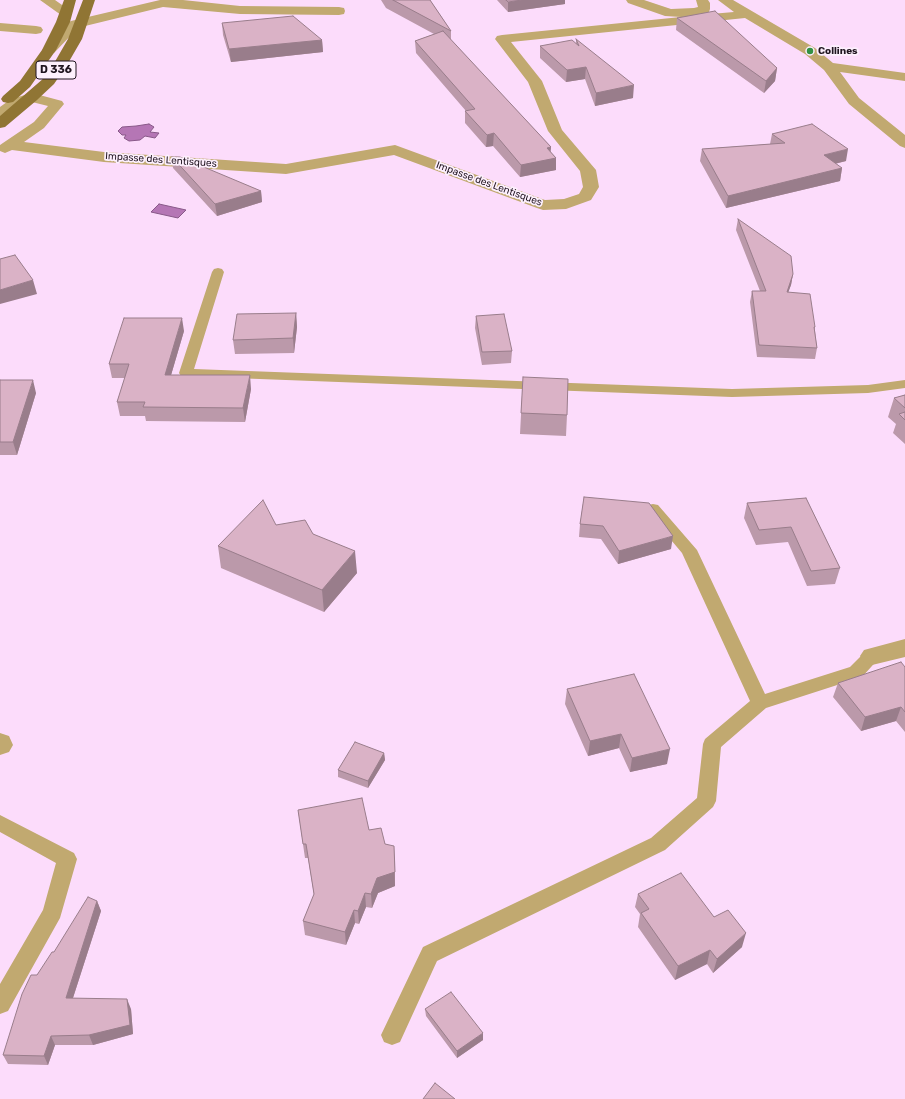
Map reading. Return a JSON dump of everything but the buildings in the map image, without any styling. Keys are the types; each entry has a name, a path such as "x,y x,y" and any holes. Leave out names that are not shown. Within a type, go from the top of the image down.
{"main road":[{"name":"D 336","path":"0,124 49,81 75,39 89,0"},
{"name":"D 336","path":"0,105 25,84 41,63 49,50 69,4"}],"street":[{"path":"46,0 69,4 76,19 81,22"},
{"path":"49,50 71,27 81,22 177,0"},
{"path":"632,0 670,13 696,12 704,9 704,3 702,0"},
{"path":"724,0 810,51 829,67 854,101 905,143"},
{"path":"163,3 240,10 339,11"},
{"name":"Impasse des Lentisques","path":"5,148 104,157 286,169 395,150 543,205 566,204 586,197 591,187 588,170 555,131 535,81 502,39 748,14"},
{"path":"0,27 36,30"},
{"path":"32,97 41,63"},
{"path":"829,67 905,77"},
{"path":"0,114 16,102 32,97 57,104 39,125 5,148"},
{"path":"872,656 905,648"}],"lane":[{"path":"218,272 186,372 732,393 868,389 905,384"},
{"path":"653,509 689,550 760,703"},
{"path":"392,1035 430,954 658,844 706,801 712,744 760,703 856,672 872,656"},
{"path":"0,823 67,859 53,912 0,1004"}],"shaded area":[{"path":"149,124 154,127 150,132 159,133 155,138 145,136 140,140 129,141 124,138 126,135 122,135 118,131 122,127"},
{"path":"159,204 186,210 178,218 151,212"}],"place":[{"name":"Collines","path":"810,51"}]}
